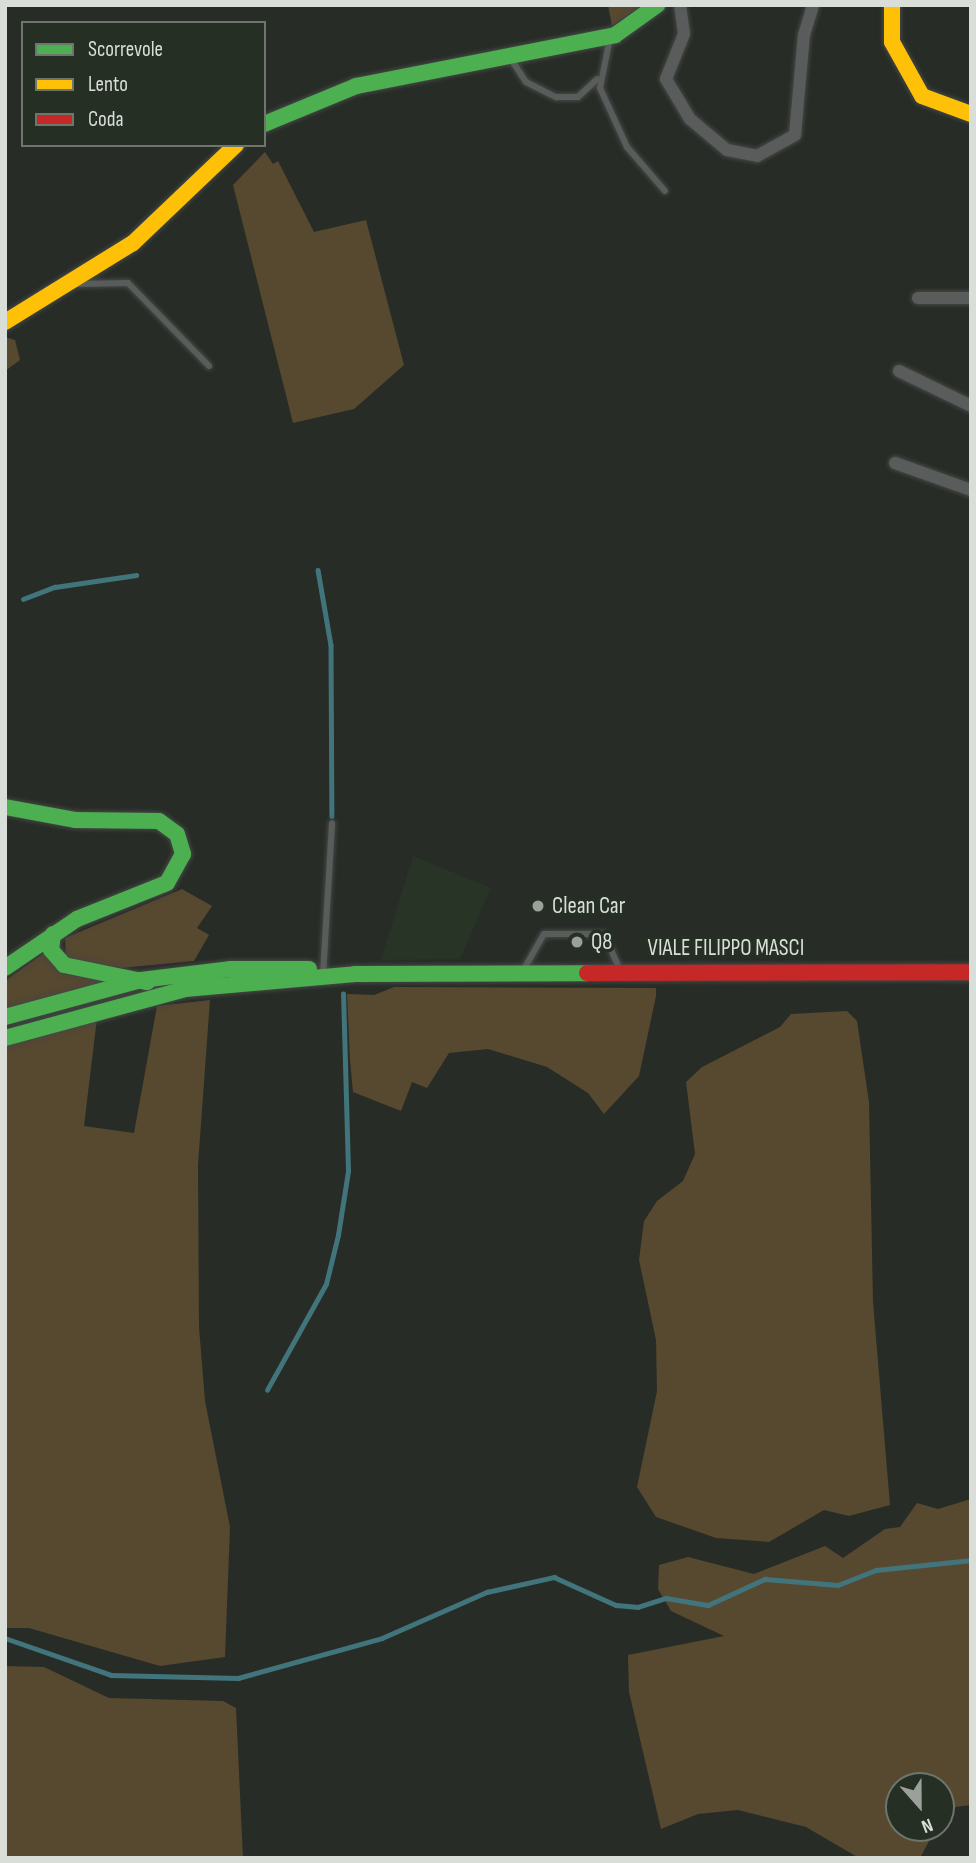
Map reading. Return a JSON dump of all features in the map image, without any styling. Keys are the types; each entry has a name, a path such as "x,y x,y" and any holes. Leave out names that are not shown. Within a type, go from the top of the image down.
{"main road":[{"path":"266,123 356,86 610,36 657,5"},
{"path":"892,5 892,42 922,96 971,114"},
{"path":"5,322 64,282 133,243 234,147"},
{"path":"5,807 75,820 159,821 180,839 183,861 167,883 53,934 5,968"},
{"path":"53,934 51,950 64,965 141,980"},
{"name":"VIALE FILIPPO MASCI","path":"5,1017 141,980 231,968 323,974 971,972"},
{"name":"VIALE FILIPPO MASCI","path":"5,1038 185,989 323,974"},
{"name":"VIALE FILIPPO MASCI","path":"141,980 185,989"}],"street":[{"path":"680,5 684,34 666,79 690,119 727,150 757,156 795,135 813,5"},
{"path":"918,298 971,298"},
{"path":"899,371 971,406"},
{"path":"895,463 971,490"}],"lane":[{"path":"510,56 526,82 556,97 578,97 597,79 610,36"},
{"path":"597,79 627,147 664,191"},
{"path":"64,282 128,283 209,366"},
{"path":"323,974 332,824"},
{"path":"523,972 544,934 604,934 621,971"}],"shaded area":[{"path":"608,5 642,5 612,26"},
{"path":"265,152 273,164 278,161 314,232 366,220 404,365 354,409 293,423 233,185"},
{"path":"5,337 15,340 20,360 5,371"},
{"path":"413,856 491,888 460,959 381,960"},
{"path":"182,889 212,906 197,928 209,935 194,961 121,968 66,959 65,938"},
{"path":"47,951 61,973 113,979 5,1010 5,981"},
{"path":"394,987 656,988 656,996 639,1076 604,1114 588,1093 547,1067 488,1049 449,1053 427,1088 412,1082 401,1111 353,1092 350,1060 347,994 374,995"},
{"path":"210,1000 198,1165 199,1327 205,1401 230,1527 225,1657 160,1666 29,1628 5,1628 5,1046 97,1018 84,1126 134,1133 157,1006"},
{"path":"847,1011 857,1021 869,1102 873,1302 890,1505 849,1516 824,1510 769,1542 716,1538 656,1517 637,1487 657,1391 656,1340 639,1260 644,1221 657,1201 683,1181 695,1154 686,1082 702,1067 780,1027 791,1014"},
{"path":"971,1499 971,1805 955,1807 955,1772 885,1772 885,1842 929,1842 920,1858 859,1858 806,1827 738,1810 698,1814 661,1829 629,1692 628,1655 724,1636 671,1611 658,1589 659,1565 688,1557 754,1574 825,1546 843,1558 885,1529 900,1527 917,1503 938,1509"},
{"path":"5,1666 44,1667 109,1698 223,1701 236,1708 243,1858 5,1858"}],"waterway":[{"path":"318,570 331,645 332,816"},
{"path":"23,599 55,587 136,575"},
{"path":"267,1390 326,1284 338,1235 348,1171 343,994"},
{"path":"5,1638 111,1675 238,1678 382,1638 487,1592 554,1577 616,1605 638,1607 666,1598 708,1605 765,1579 838,1585 876,1570 971,1560"}],"traffic: fast":[{"path":"266,123 356,86 615,35 657,5"},
{"path":"5,807 75,820 159,821 177,834 183,854 167,883 77,919 5,968"},
{"path":"53,934 51,950 64,965 147,982"},
{"path":"5,1017 141,980 231,969 309,969"},
{"path":"5,1038 185,989 355,974 587,973"}],"traffic: slow":[{"path":"892,5 892,42 922,96 971,114"},
{"path":"5,322 133,243 234,147"}],"traffic: jam":[{"path":"587,973 971,972"}],"place":[{"name":"Clean Car","path":"538,906"},
{"name":"Q8","path":"577,942"}]}
